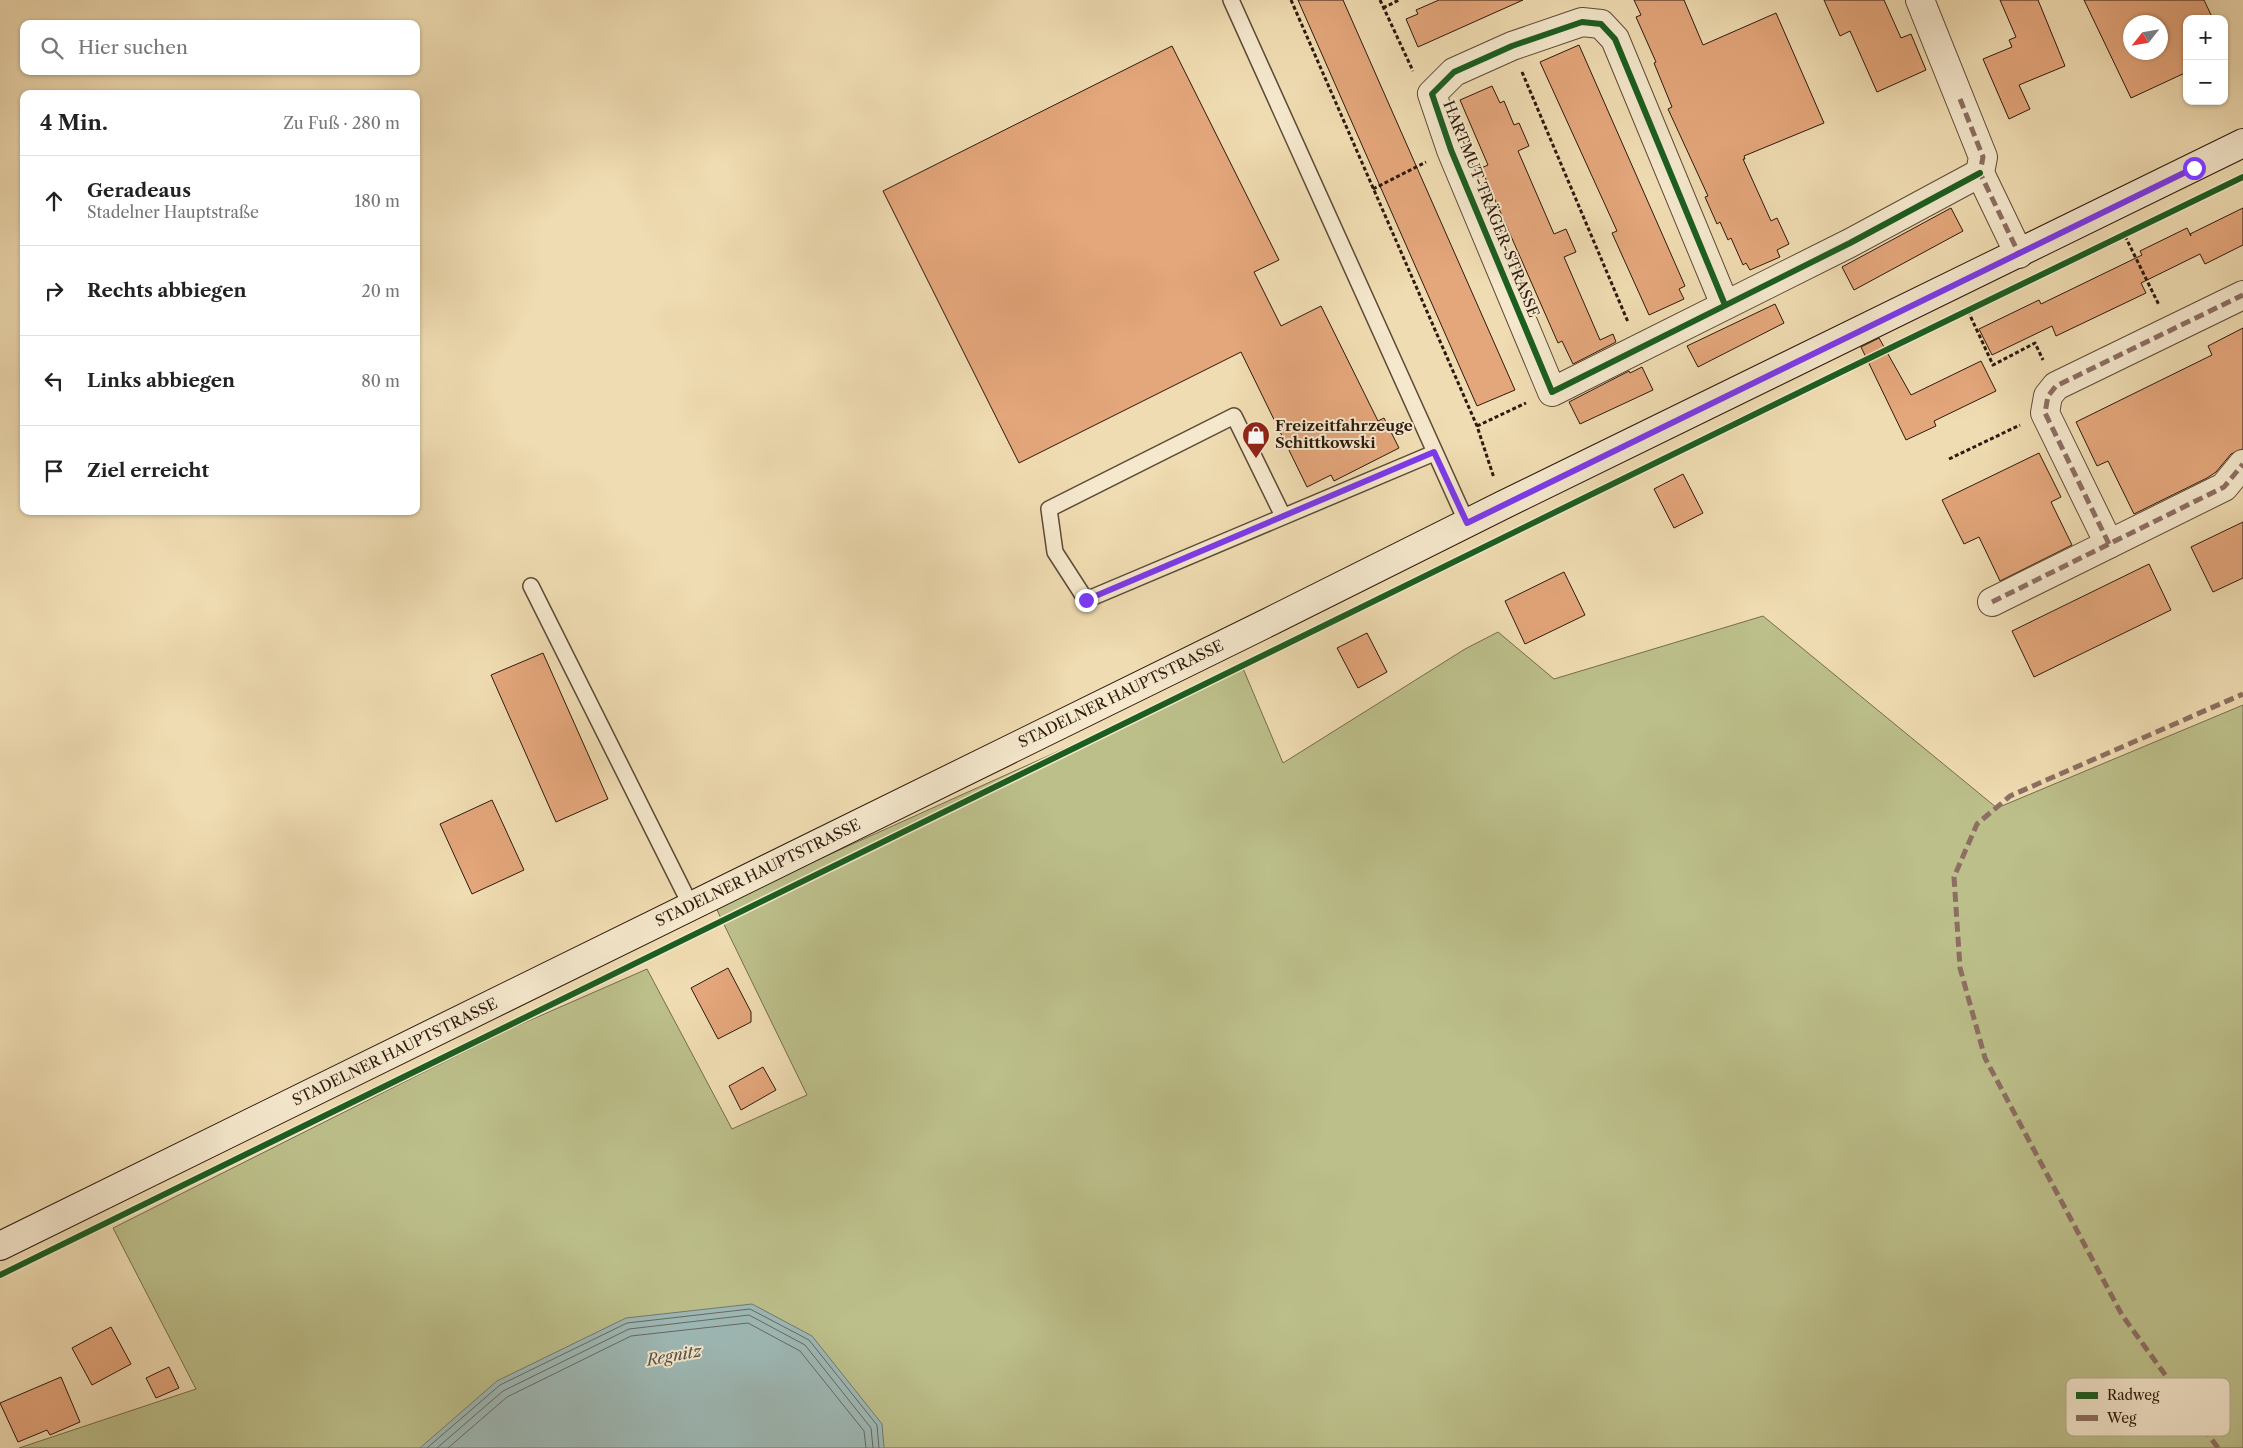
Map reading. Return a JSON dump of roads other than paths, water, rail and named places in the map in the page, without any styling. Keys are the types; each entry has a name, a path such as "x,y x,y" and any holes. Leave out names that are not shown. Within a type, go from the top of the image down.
{"main road":[{"path":"1920,0 1983,157 1980,173 2019,254"},
{"name":"HARTMUT-TRÄGER-STRASSE","path":"1582,22 1602,24 1616,40 1724,305 1552,392 1451,150 1432,94 1454,72 1512,46 1582,22"},
{"name":"STADELNER HAUPTSTRASSE","path":"0,1246 1503,505 2243,143"},
{"path":"1724,305 1850,243 1980,173"},
{"path":"2109,544 2045,412 2048,396 2056,386 2243,295"},
{"path":"1992,602 2224,487 2243,464"}],"lane":[{"path":"1231,0 1467,523"},
{"path":"1283,516 1234,416 1049,510 1055,552 1086,600 1434,452"},
{"path":"531,586 691,906"}],"water":[{"name":"Regnitz","path":"752,1304 812,1336 882,1424 884,1448 420,1448 497,1381 626,1318"}],"place":[{"name":"Freizeitfahrzeuge Schittkowski","path":"1256,459"}]}
